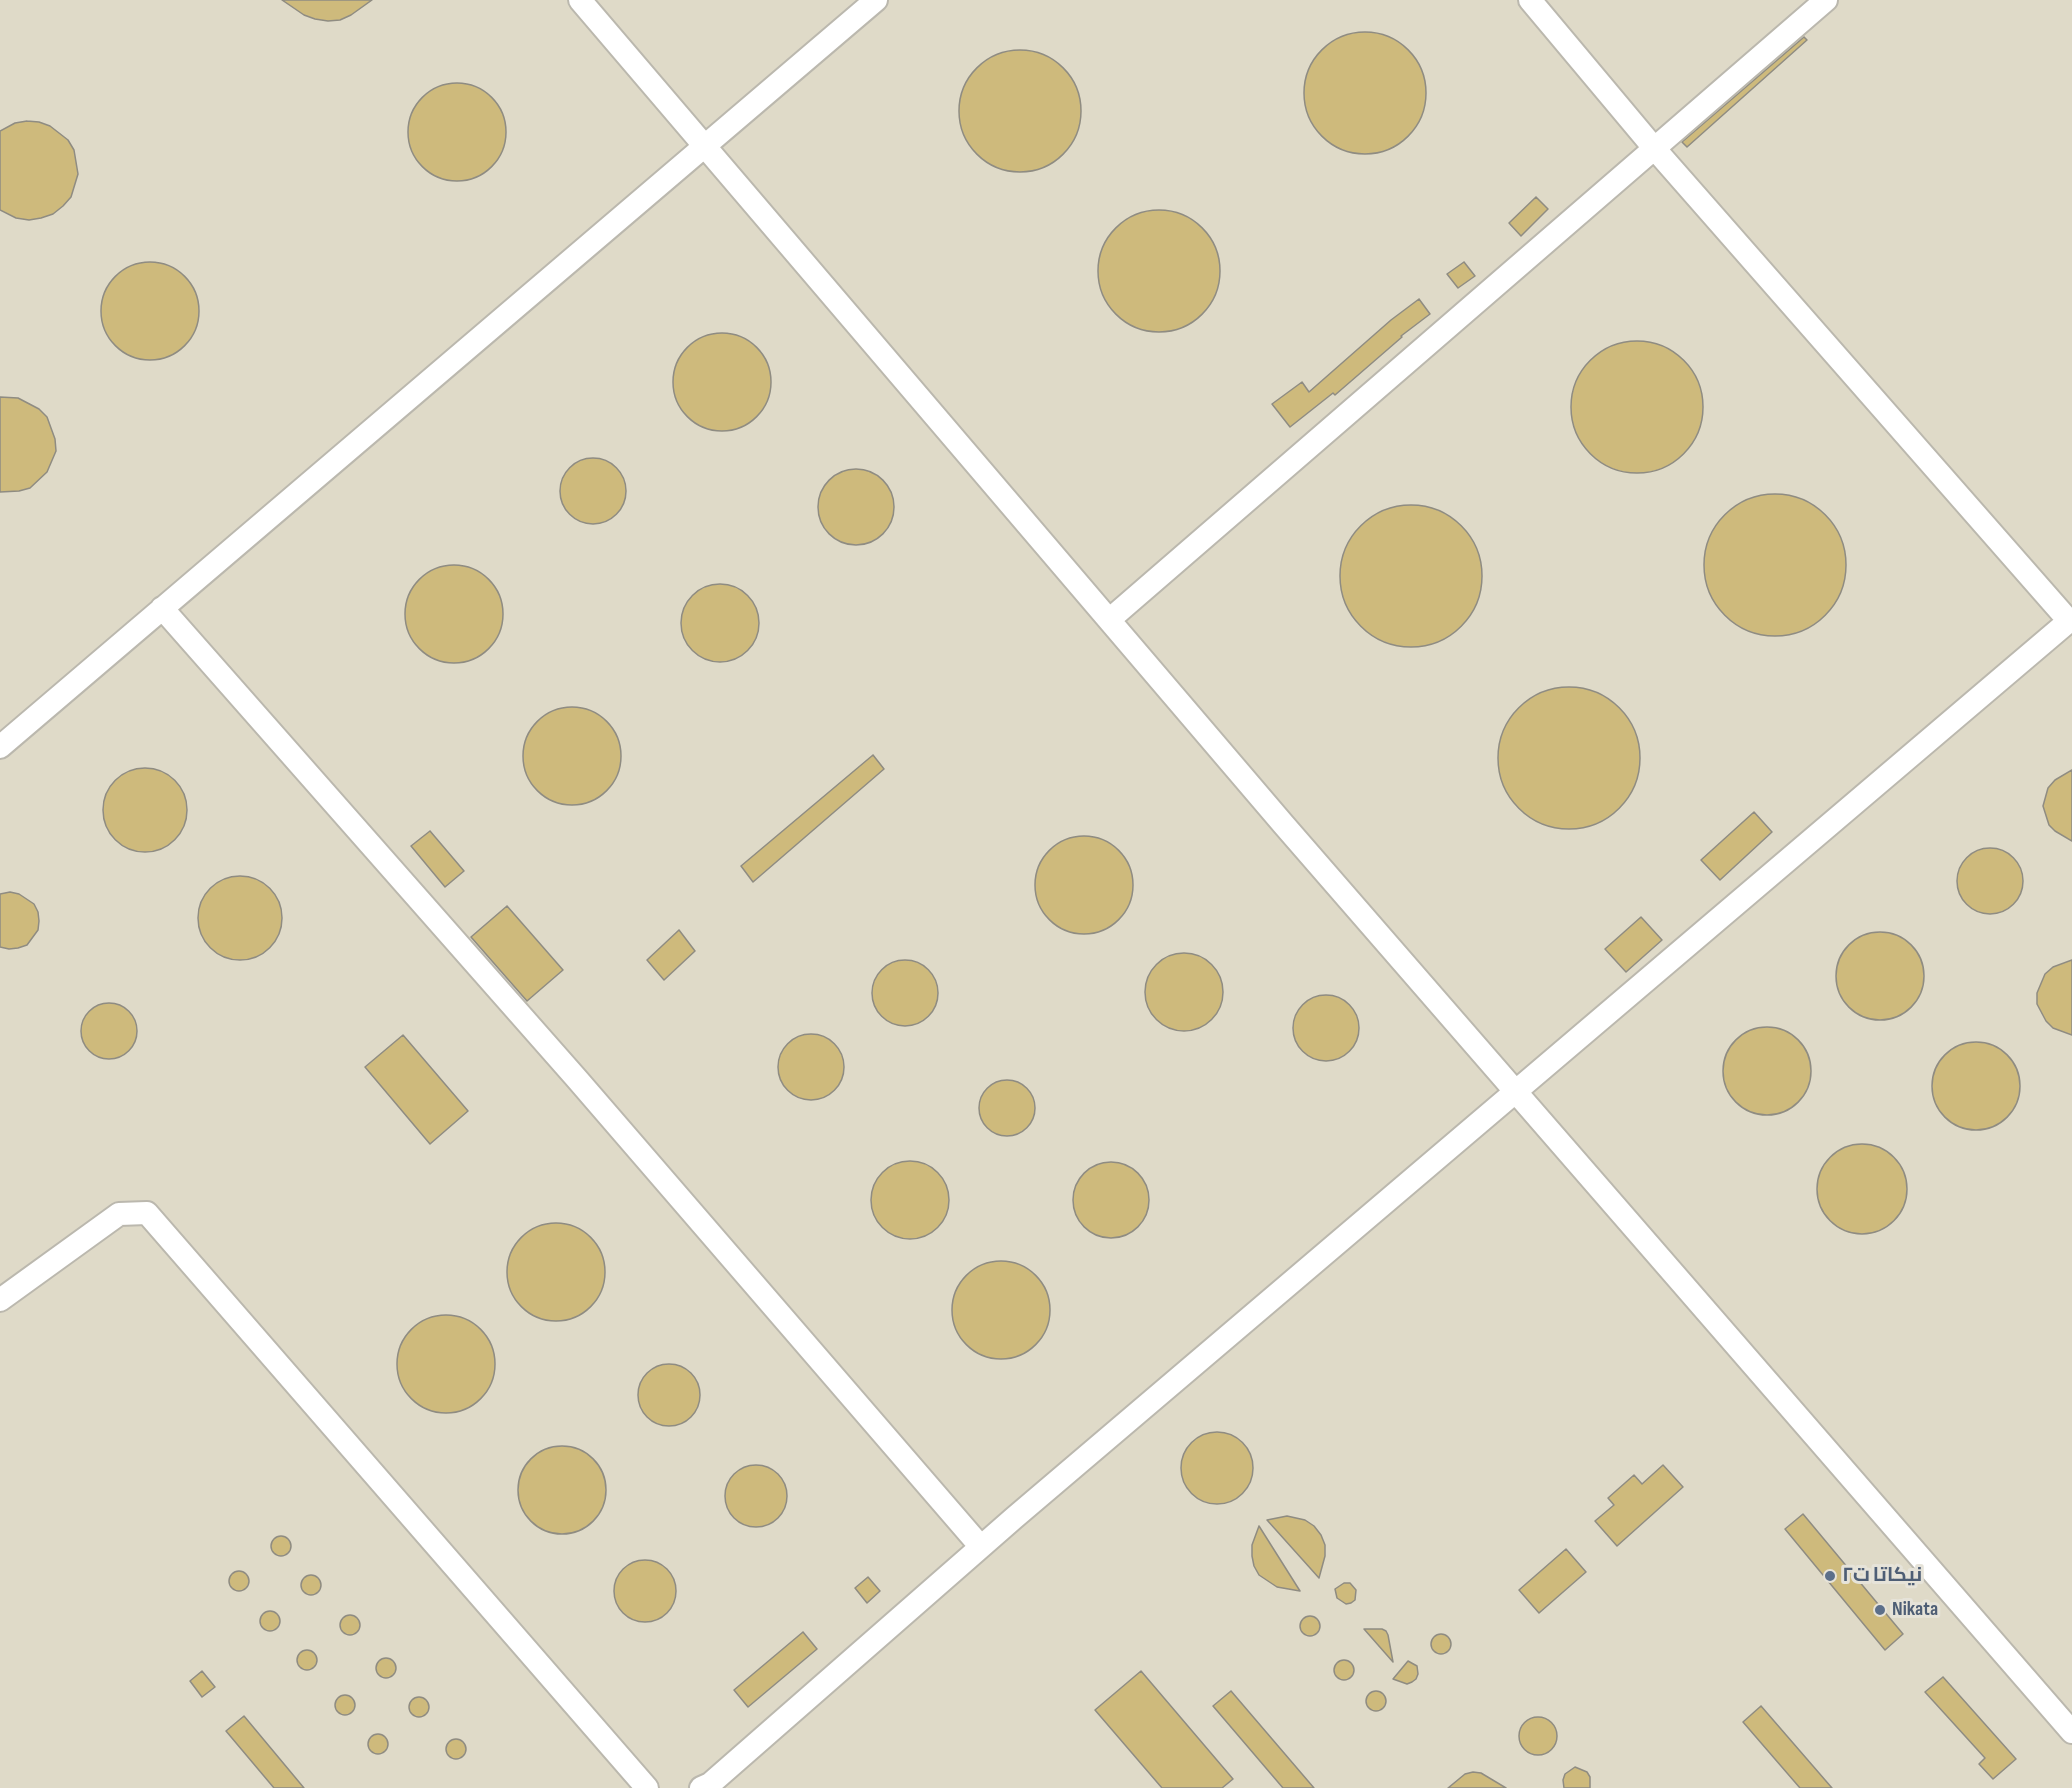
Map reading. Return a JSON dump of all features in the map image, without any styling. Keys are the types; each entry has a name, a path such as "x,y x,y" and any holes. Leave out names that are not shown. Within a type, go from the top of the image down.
{"lane":[{"path":"580,0 1109,620 2072,1732"},
{"path":"0,747 876,0"},
{"path":"701,1788 710,1785 981,1547 2069,621 1654,148 1530,0"},
{"path":"1109,620 1826,0"},
{"path":"162,608 577,1079 981,1547"},
{"path":"0,1300 119,1214 147,1213 647,1788"}],"shaded area":[{"path":"0,0 2072,0 2072,1788 0,1788"}],"building":[{"path":"282,0 372,0 351,15 340,20 328,21 304,15"},
{"path":"1365,32 1388,37 1399,42 1408,50 1416,59 1421,70 1426,93 1421,116 1416,127 1408,136 1399,144 1388,149 1365,154 1342,149 1331,144 1322,136 1314,127 1309,116 1304,93 1309,70 1314,59 1322,50 1331,42 1342,37"},
{"path":"1804,37 1807,40 1687,147 1682,142"},
{"path":"1020,50 1043,55 1054,60 1063,68 1071,77 1076,88 1081,111 1076,134 1071,145 1063,154 1054,162 1043,167 1020,172 997,167 986,162 977,154 969,145 964,134 959,111 964,88 969,77 977,68 986,60 997,55"},
{"path":"457,83 476,87 492,97 502,113 506,132 502,151 492,167 476,177 457,181 438,177 422,167 412,151 408,132 412,113 422,97 438,87"},
{"path":"27,121 50,126 68,140 74,150 78,174 71,197 63,206 53,214 29,220 16,218 0,210 0,131 15,123"},
{"path":"1536,197 1548,209 1521,236 1509,223"},
{"path":"1159,210 1182,215 1193,220 1202,228 1210,237 1215,248 1220,271 1215,294 1210,305 1202,314 1193,322 1182,327 1159,332 1136,327 1125,322 1116,314 1108,305 1103,294 1098,271 1103,248 1108,237 1116,228 1125,220 1136,215"},
{"path":"150,262 169,266 185,276 195,292 199,311 195,330 185,346 169,356 150,360 131,356 115,346 105,330 101,311 105,292 115,276 131,266"},
{"path":"1464,262 1475,276 1458,288 1447,274"},
{"path":"1419,299 1430,314 1401,336 1335,395 1333,393 1290,427 1272,404 1302,382 1309,392 1391,320"},
{"path":"722,333 741,337 757,347 767,363 771,382 767,401 757,417 741,427 722,431 703,427 687,417 677,401 673,382 677,363 687,347 703,337"},
{"path":"1637,341 1662,346 1683,361 1698,382 1703,407 1698,432 1683,453 1662,468 1637,473 1612,468 1591,453 1576,432 1571,407 1576,382 1591,361 1612,346"},
{"path":"0,397 18,398 39,409 47,417 55,439 56,451 47,472 30,488 19,491 0,492"},
{"path":"587,458 599,458 611,463 621,473 626,491 624,504 611,519 599,524 587,524 575,519 565,509 560,497 560,485 565,473 575,463"},
{"path":"864,469 877,475 888,486 894,499 892,522 877,539 864,545 848,545 835,539 820,522 818,499 824,486 841,471"},
{"path":"1775,494 1802,499 1825,515 1841,538 1846,565 1841,592 1825,615 1802,631 1775,636 1748,631 1725,615 1709,592 1704,565 1709,538 1725,515 1748,499"},
{"path":"1411,505 1438,510 1461,526 1477,549 1482,576 1477,603 1461,626 1438,642 1411,647 1384,642 1361,626 1345,603 1340,576 1345,549 1361,526 1384,510"},
{"path":"454,565 473,569 489,579 499,595 503,614 499,633 489,649 473,659 454,663 435,659 419,649 409,633 405,614 409,595 419,579 435,569"},
{"path":"720,584 735,587 747,596 756,608 759,623 756,638 747,650 735,659 720,662 705,659 693,650 684,638 681,623 684,608 693,596 705,587"},
{"path":"1569,687 1596,692 1619,708 1635,731 1640,758 1635,785 1619,808 1596,824 1569,829 1542,824 1519,808 1503,785 1498,758 1503,731 1519,708 1542,692"},
{"path":"572,707 591,711 607,721 617,737 621,756 617,775 607,791 591,801 572,805 553,801 537,791 527,775 523,756 527,737 537,721 553,711"},
{"path":"873,755 884,769 753,882 741,866"},
{"path":"137,768 153,768 169,775 180,786 187,802 184,826 175,840 153,852 137,852 121,845 110,834 103,818 103,802 110,786 121,775"},
{"path":"2072,770 2072,841 2049,825 2043,806 2048,788 2055,780"},
{"path":"1754,812 1772,832 1720,880 1701,860"},
{"path":"430,831 464,871 445,887 411,846"},
{"path":"1084,836 1103,840 1119,850 1129,866 1133,885 1129,904 1119,920 1103,930 1084,934 1065,930 1049,920 1039,904 1035,885 1039,866 1049,850 1065,840"},
{"path":"1990,848 2003,851 2013,858 2020,868 2023,881 2020,894 2013,904 2003,911 1990,914 1977,911 1967,904 1960,894 1957,881 1960,868 1967,858 1977,851"},
{"path":"232,876 248,876 264,883 275,894 282,910 279,934 270,948 248,960 232,960 216,953 205,942 198,926 198,910 205,894 216,883"},
{"path":"10,892 19,894 34,904 39,921 38,930 27,945 9,949 0,947 0,894"},
{"path":"507,906 563,970 527,1001 471,937"},
{"path":"1641,917 1662,940 1626,972 1605,949"},
{"path":"679,930 695,951 664,980 647,960"},
{"path":"1880,932 1897,936 1911,945 1920,959 1924,976 1920,993 1911,1007 1897,1016 1880,1020 1863,1016 1849,1007 1840,993 1836,976 1840,959 1849,945 1863,936"},
{"path":"1184,953 1199,956 1211,965 1220,977 1223,992 1220,1007 1211,1019 1199,1028 1184,1031 1169,1028 1157,1019 1148,1007 1145,992 1148,977 1157,965 1169,956"},
{"path":"899,960 911,960 923,965 933,975 938,993 936,1006 923,1021 911,1026 899,1026 887,1021 877,1011 872,999 872,987 877,975 887,965"},
{"path":"2072,960 2072,1035 2053,1028 2046,1021 2037,1004 2037,993 2045,974 2053,967"},
{"path":"1326,995 1339,998 1349,1005 1356,1015 1359,1028 1356,1041 1349,1051 1339,1058 1326,1061 1313,1058 1303,1051 1296,1041 1293,1028 1296,1015 1303,1005 1313,998"},
{"path":"103,1003 115,1003 125,1007 133,1015 137,1031 133,1047 125,1055 115,1059 103,1059 93,1055 85,1047 81,1037 81,1025 85,1015 93,1007"},
{"path":"1767,1027 1784,1031 1798,1040 1807,1054 1811,1071 1807,1088 1798,1102 1784,1111 1767,1115 1750,1111 1736,1102 1727,1088 1723,1071 1727,1054 1736,1040 1750,1031"},
{"path":"811,1034 824,1037 834,1044 841,1054 844,1067 841,1080 834,1090 824,1097 811,1100 798,1097 788,1090 781,1080 778,1067 781,1054 788,1044 798,1037"},
{"path":"403,1035 468,1111 430,1144 365,1067"},
{"path":"1976,1042 1993,1046 2007,1055 2016,1069 2020,1086 2016,1103 2007,1117 1993,1126 1976,1130 1959,1126 1945,1117 1936,1103 1932,1086 1936,1069 1945,1055 1959,1046"},
{"path":"1001,1080 1013,1080 1023,1084 1031,1092 1035,1108 1031,1124 1023,1132 1013,1136 1001,1136 991,1132 983,1124 979,1114 979,1102 983,1092 991,1084"},
{"path":"1862,1144 1879,1148 1894,1157 1903,1172 1907,1189 1903,1206 1894,1221 1879,1230 1862,1234 1845,1230 1830,1221 1821,1206 1817,1189 1821,1172 1830,1157 1845,1148"},
{"path":"910,1161 925,1164 937,1173 946,1185 949,1200 946,1215 937,1227 925,1236 910,1239 895,1236 883,1227 874,1215 871,1200 874,1185 883,1173 895,1164"},
{"path":"1119,1162 1132,1168 1143,1179 1149,1192 1147,1215 1132,1232 1119,1238 1103,1238 1090,1232 1075,1215 1073,1192 1079,1179 1096,1164"},
{"path":"556,1223 575,1227 591,1237 601,1253 605,1272 601,1291 591,1307 575,1317 556,1321 537,1317 521,1307 511,1291 507,1272 511,1253 521,1237 537,1227"},
{"path":"1001,1261 1020,1265 1036,1275 1046,1291 1050,1310 1046,1329 1036,1345 1020,1355 1001,1359 982,1355 966,1345 956,1329 952,1310 956,1291 966,1275 982,1265"},
{"path":"446,1315 465,1319 481,1329 491,1345 495,1364 491,1383 481,1399 465,1409 446,1413 427,1409 411,1399 401,1383 397,1364 401,1345 411,1329 427,1319"},
{"path":"663,1364 675,1364 691,1373 698,1383 700,1395 698,1407 691,1417 675,1426 663,1426 652,1421 643,1412 638,1401 638,1389 643,1378 652,1369"},
{"path":"1217,1432 1237,1438 1247,1448 1253,1468 1247,1488 1237,1498 1217,1504 1197,1498 1187,1488 1181,1468 1187,1448 1197,1438"},
{"path":"562,1446 579,1450 593,1459 602,1473 606,1490 602,1507 593,1521 579,1530 562,1534 545,1530 531,1521 522,1507 518,1490 522,1473 531,1459 545,1450"},
{"path":"750,1465 762,1465 778,1474 785,1484 787,1496 785,1508 778,1518 762,1527 750,1527 739,1522 730,1513 725,1502 725,1490 730,1479 739,1470"},
{"path":"1663,1465 1683,1487 1617,1546 1595,1521 1614,1505 1608,1498 1634,1475 1642,1484"},
{"path":"1803,1514 1903,1634 1885,1650 1785,1529"},
{"path":"1287,1516 1305,1520 1321,1535 1325,1545 1325,1556 1319,1578 1267,1520"},
{"path":"1259,1526 1300,1591 1277,1587 1259,1575 1254,1566 1252,1545"},
{"path":"277,1536 285,1536 291,1542 291,1550 285,1556 277,1556 271,1550 271,1542"},
{"path":"1566,1549 1586,1572 1539,1613 1519,1590"},
{"path":"639,1560 651,1560 667,1569 674,1579 676,1591 674,1603 667,1613 651,1622 639,1622 628,1617 619,1608 614,1597 614,1585 619,1574 628,1565"},
{"path":"235,1571 243,1571 249,1577 249,1585 243,1591 235,1591 229,1585 229,1577"},
{"path":"307,1575 315,1575 321,1581 321,1589 315,1595 307,1595 301,1589 301,1581"},
{"path":"868,1577 880,1591 867,1603 855,1588"},
{"path":"1344,1583 1350,1583 1356,1590 1355,1600 1351,1603 1346,1604 1337,1598 1335,1589"},
{"path":"266,1611 274,1611 280,1617 280,1625 274,1631 266,1631 260,1625 260,1617"},
{"path":"346,1615 354,1615 360,1621 360,1629 354,1635 346,1635 340,1629 340,1621"},
{"path":"1306,1616 1314,1616 1320,1622 1320,1630 1314,1636 1306,1636 1300,1630 1300,1622"},
{"path":"1364,1629 1386,1631 1393,1662"},
{"path":"803,1632 817,1649 748,1707 734,1690"},
{"path":"1437,1634 1445,1634 1451,1640 1451,1648 1445,1654 1437,1654 1431,1648 1431,1640"},
{"path":"303,1650 311,1650 317,1656 317,1664 311,1670 303,1670 297,1664 297,1656"},
{"path":"382,1658 390,1658 396,1664 396,1672 390,1678 382,1678 376,1672 376,1664"},
{"path":"1340,1660 1348,1660 1354,1666 1354,1674 1348,1680 1340,1680 1334,1674 1334,1666"},
{"path":"1408,1661 1417,1666 1416,1679 1407,1684 1393,1679"},
{"path":"202,1671 215,1687 202,1697 190,1681"},
{"path":"1141,1671 1233,1779 1222,1788 1162,1788 1095,1710"},
{"path":"1943,1677 2016,1759 1993,1779 1979,1764 1985,1758 1925,1692"},
{"path":"1231,1691 1314,1788 1283,1788 1213,1706"},
{"path":"1372,1691 1380,1691 1386,1697 1386,1705 1380,1711 1372,1711 1366,1705 1366,1697"},
{"path":"341,1695 349,1695 355,1701 355,1709 349,1715 341,1715 335,1709 335,1701"},
{"path":"415,1697 423,1697 429,1703 429,1711 423,1717 415,1717 409,1711 409,1703"},
{"path":"1761,1706 1832,1788 1800,1788 1743,1722"},
{"path":"244,1716 304,1788 274,1788 226,1731"},
{"path":"1538,1717 1545,1718 1551,1723 1556,1729 1556,1743 1551,1749 1545,1754 1538,1755 1531,1754 1525,1749 1520,1743 1519,1736 1520,1729 1525,1723 1531,1718"},
{"path":"374,1734 382,1734 388,1740 388,1748 382,1754 374,1754 368,1748 368,1740"},
{"path":"452,1739 460,1739 466,1745 466,1753 460,1759 452,1759 446,1753 446,1745"},
{"path":"1575,1767 1587,1772 1590,1777 1590,1788 1564,1788 1565,1774"},
{"path":"1481,1773 1506,1788 1448,1788 1465,1774"}],"place":[{"name":"نيكاتا ت٢","path":"1830,1576"},
{"name":"Nikata","path":"1880,1610"}]}
